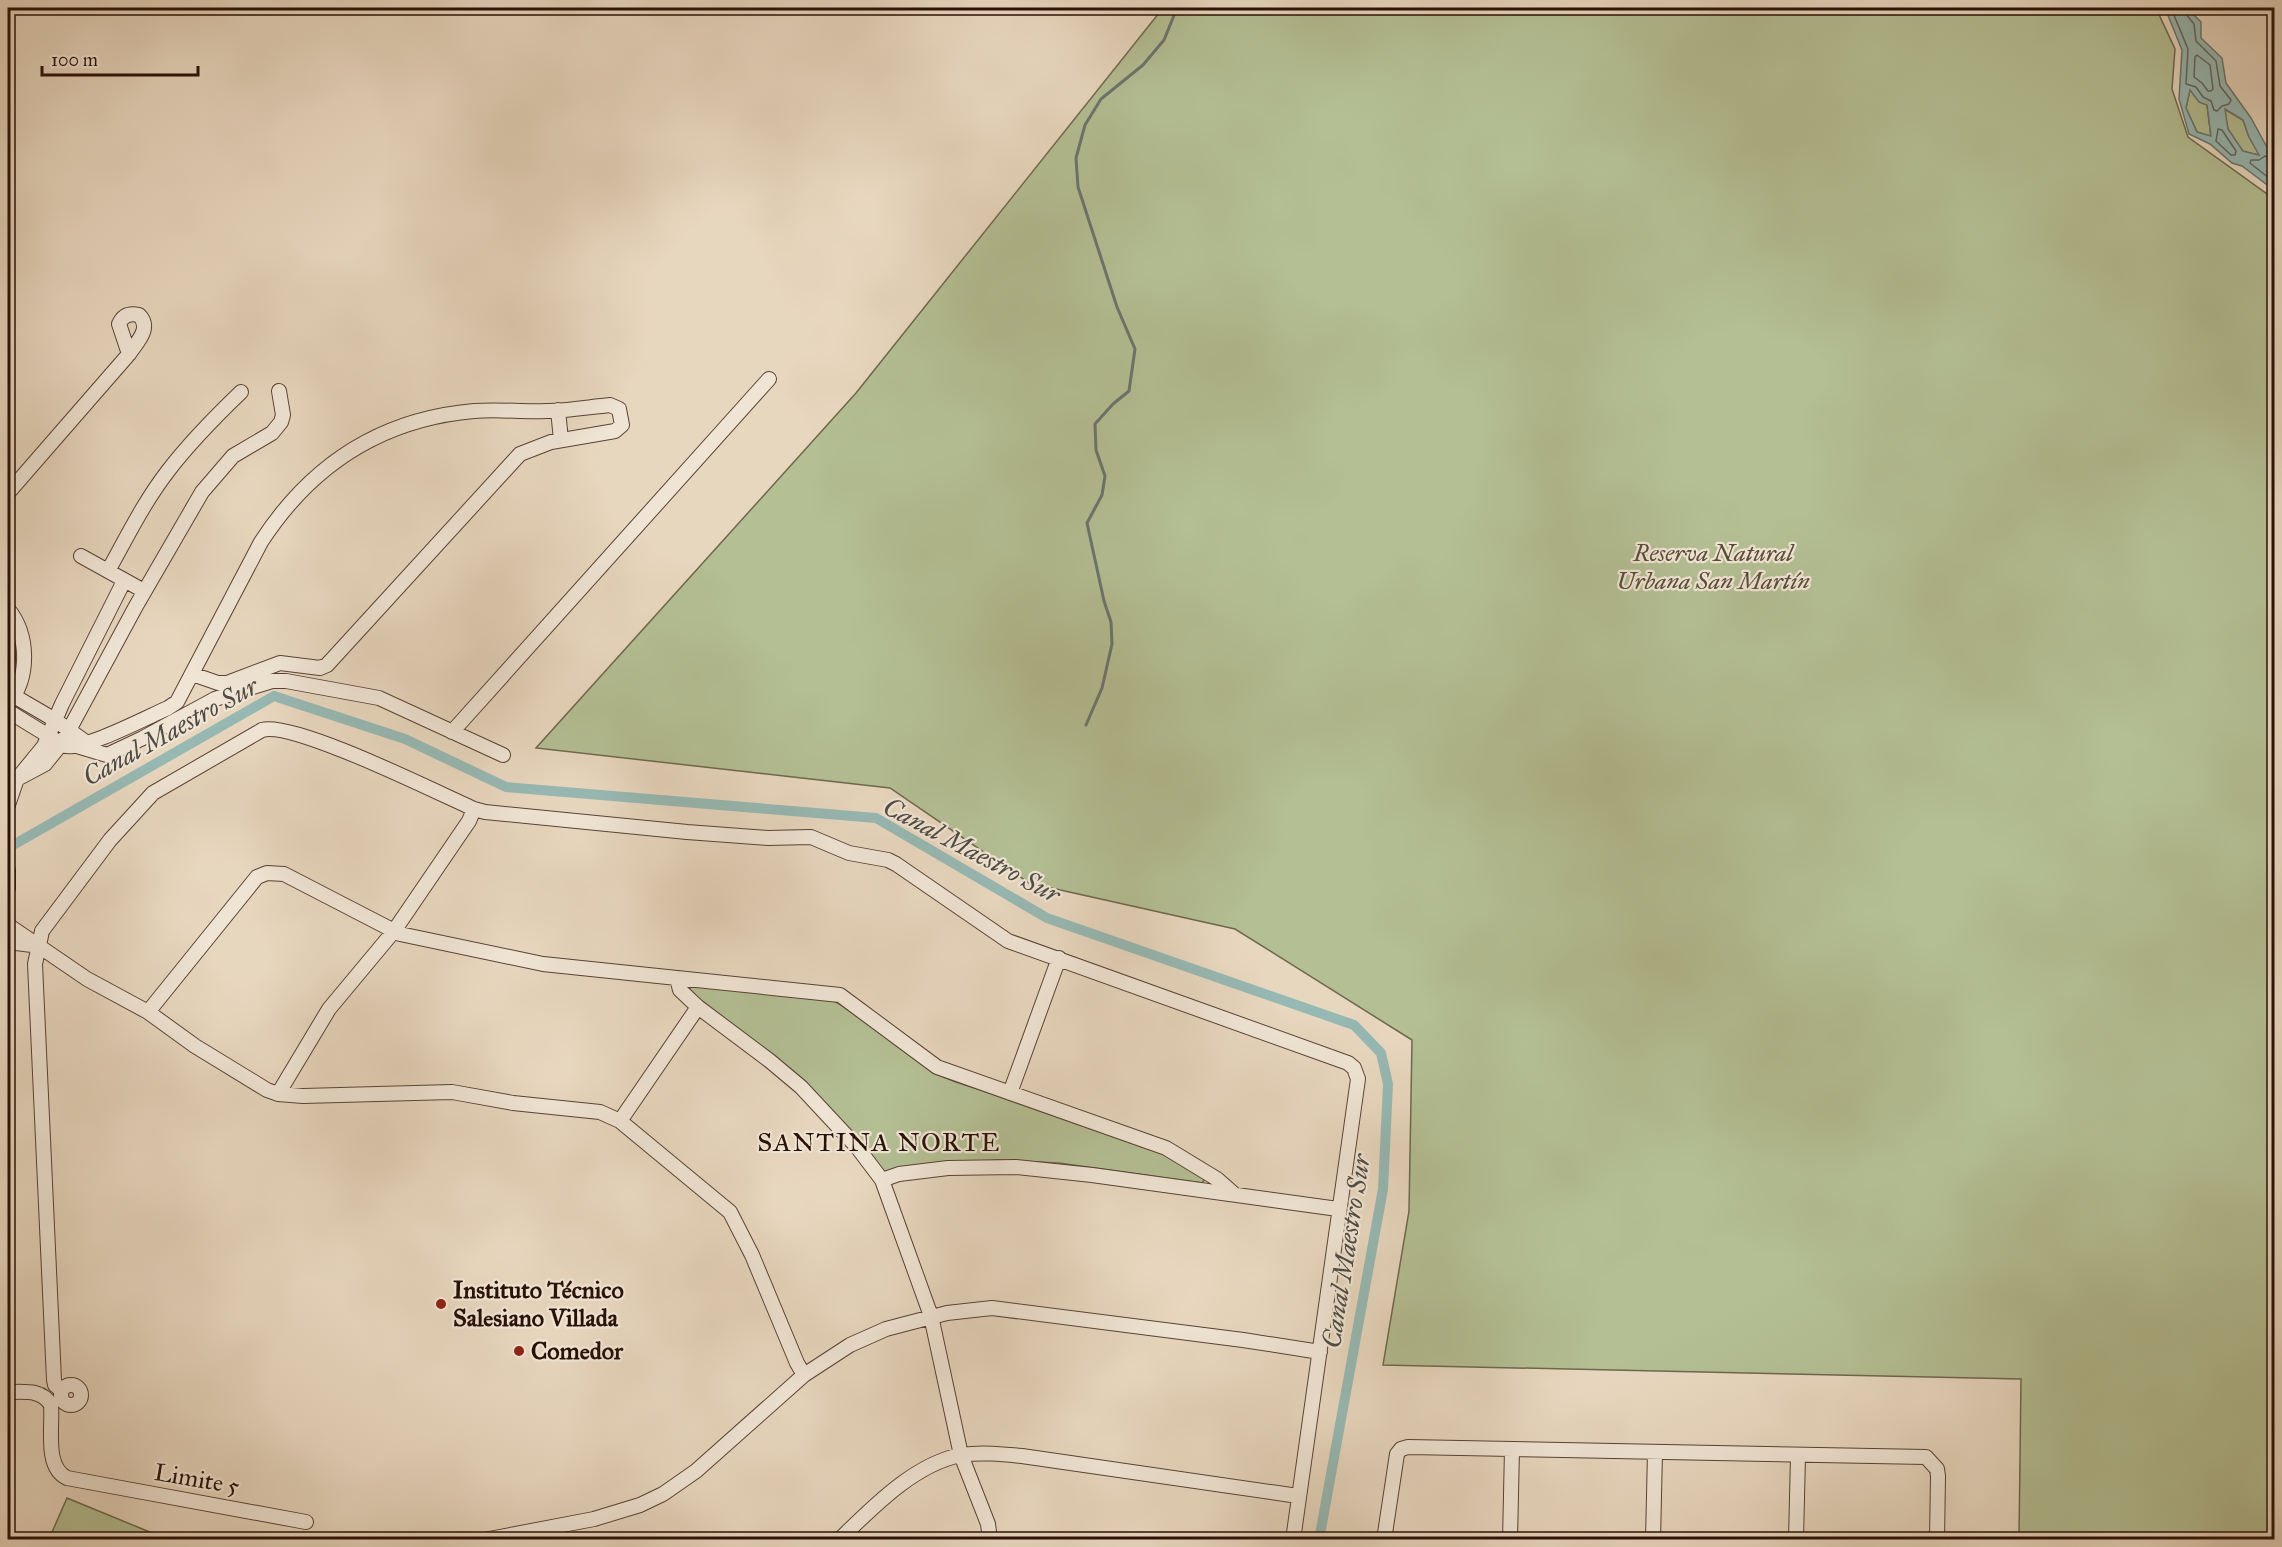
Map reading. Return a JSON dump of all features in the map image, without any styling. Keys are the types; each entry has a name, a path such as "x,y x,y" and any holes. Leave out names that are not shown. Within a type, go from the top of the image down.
{"street":[{"path":"8,493 129,354"},
{"path":"452,732 769,380"},
{"path":"17,779 45,764 62,744 144,591 202,492 233,456 272,433 281,422 283,415 279,391"},
{"path":"108,571 137,518 167,472 199,434 241,392"},
{"path":"8,711 62,744 71,747 82,745 168,708 181,696 192,674 261,542 285,507 325,468 390,431 434,417 481,410 558,410 610,405 619,409 622,425 615,430 561,440 527,450 509,464 327,665 320,668 280,663 227,683 218,683 192,674"},
{"path":"558,410 561,440"},
{"path":"81,556 144,591"},
{"path":"8,805 17,779 39,754 49,735 124,581"},
{"path":"8,609 18,626 24,652 20,682 11,700 55,720 69,730 82,745 107,754 143,738 215,699 272,681 307,683 379,698 503,755"},
{"path":"62,1391 54,1385 35,964 37,945 42,931 74,887 110,840 145,800 269,728 293,732 325,743 474,809 687,832 768,838 807,835 849,853 888,860 1003,938 1354,1068 1358,1079 1293,1539"},
{"path":"278,1094 329,1009 394,931 469,821 474,809"},
{"path":"8,870 8,888"},
{"path":"148,1012 253,882 260,875 267,873 284,874 394,931 543,964 836,993 930,1062 1010,1094 1166,1148 1217,1179 1233,1194"},
{"path":"9,934 37,945 87,979 148,1012 195,1046 267,1090 278,1094 303,1096 452,1092 513,1103 600,1112 620,1121 730,1212 752,1255 796,1363 804,1375"},
{"path":"1010,1094 1059,958"},
{"path":"677,978 680,990 698,1007 786,1074 831,1118 882,1180 931,1316 961,1455 988,1524 990,1539"},
{"path":"620,1121 698,1007"},
{"path":"882,1180 899,1174 948,1168 1016,1167 1092,1174 1338,1209"},
{"path":"484,1539 594,1519 663,1494 696,1471 804,1375 865,1337 931,1316 971,1309 1010,1309 1320,1352"},
{"name":"Limite 5","path":"8,1392 40,1394 48,1400 52,1412 53,1458 60,1475 79,1481 306,1522"},
{"path":"1384,1539 1397,1454 1401,1449 1408,1447 1926,1457 1937,1469 1938,1476 1937,1539"},
{"path":"1510,1539 1512,1449"},
{"path":"1653,1539 1655,1452"},
{"path":"839,1539 876,1504 901,1485 934,1465 961,1455 1022,1456 1298,1496"},
{"path":"1796,1539 1798,1456"}],"green space":[{"name":"Reserva Natural Urbana San Martín","path":"1163,8 2156,8 2175,49 2172,89 2188,137 2274,199 2274,1539 2019,1539 2021,1379 1383,1365 1409,1211 1412,1040 1235,929 1029,883 890,788 536,748 856,393"},
{"path":"2190,89 2207,105 2211,137 2197,132 2186,108"},
{"path":"2224,109 2243,120 2249,137 2260,155 2243,152 2228,129"},
{"path":"8,624 14,639 16,656 8,688"},
{"path":"690,985 831,999 936,1074 1161,1153 1207,1177 1202,1183 1059,1163 998,1160 885,1172 815,1096 767,1053 690,992"},
{"path":"67,1498 157,1535 155,1539 49,1539"}],"water":[{"path":"2165,8 2187,8 2201,22 2201,38 2222,58 2226,83 2274,155 2274,190 2242,166 2232,163 2210,144 2189,134 2179,99 2182,50","holes":["2190,90 2199,102 2207,105 2211,136 2197,132 2186,108","2225,109 2243,120 2259,155 2243,151 2228,129"]}],"waterway":[{"path":"1086,725 1102,688 1112,644 1111,622 1104,601 1087,523 1102,495 1105,476 1096,450 1095,424 1113,404 1129,391 1135,349 1117,307 1078,187 1076,158 1085,125 1101,99 1143,65 1164,40 1177,8"},
{"name":"Canal Maestro Sur","path":"8,848 274,696 405,739 506,787 876,818 1047,918 1354,1025 1381,1053 1388,1084 1383,1189 1319,1540"}],"place":[{"name":"Instituto Técnico Salesiano Villada","path":"441,1304"},
{"name":"Comedor","path":"519,1351"}],"district":[{"name":"SANTINA NORTE","path":"879,1142"}]}
